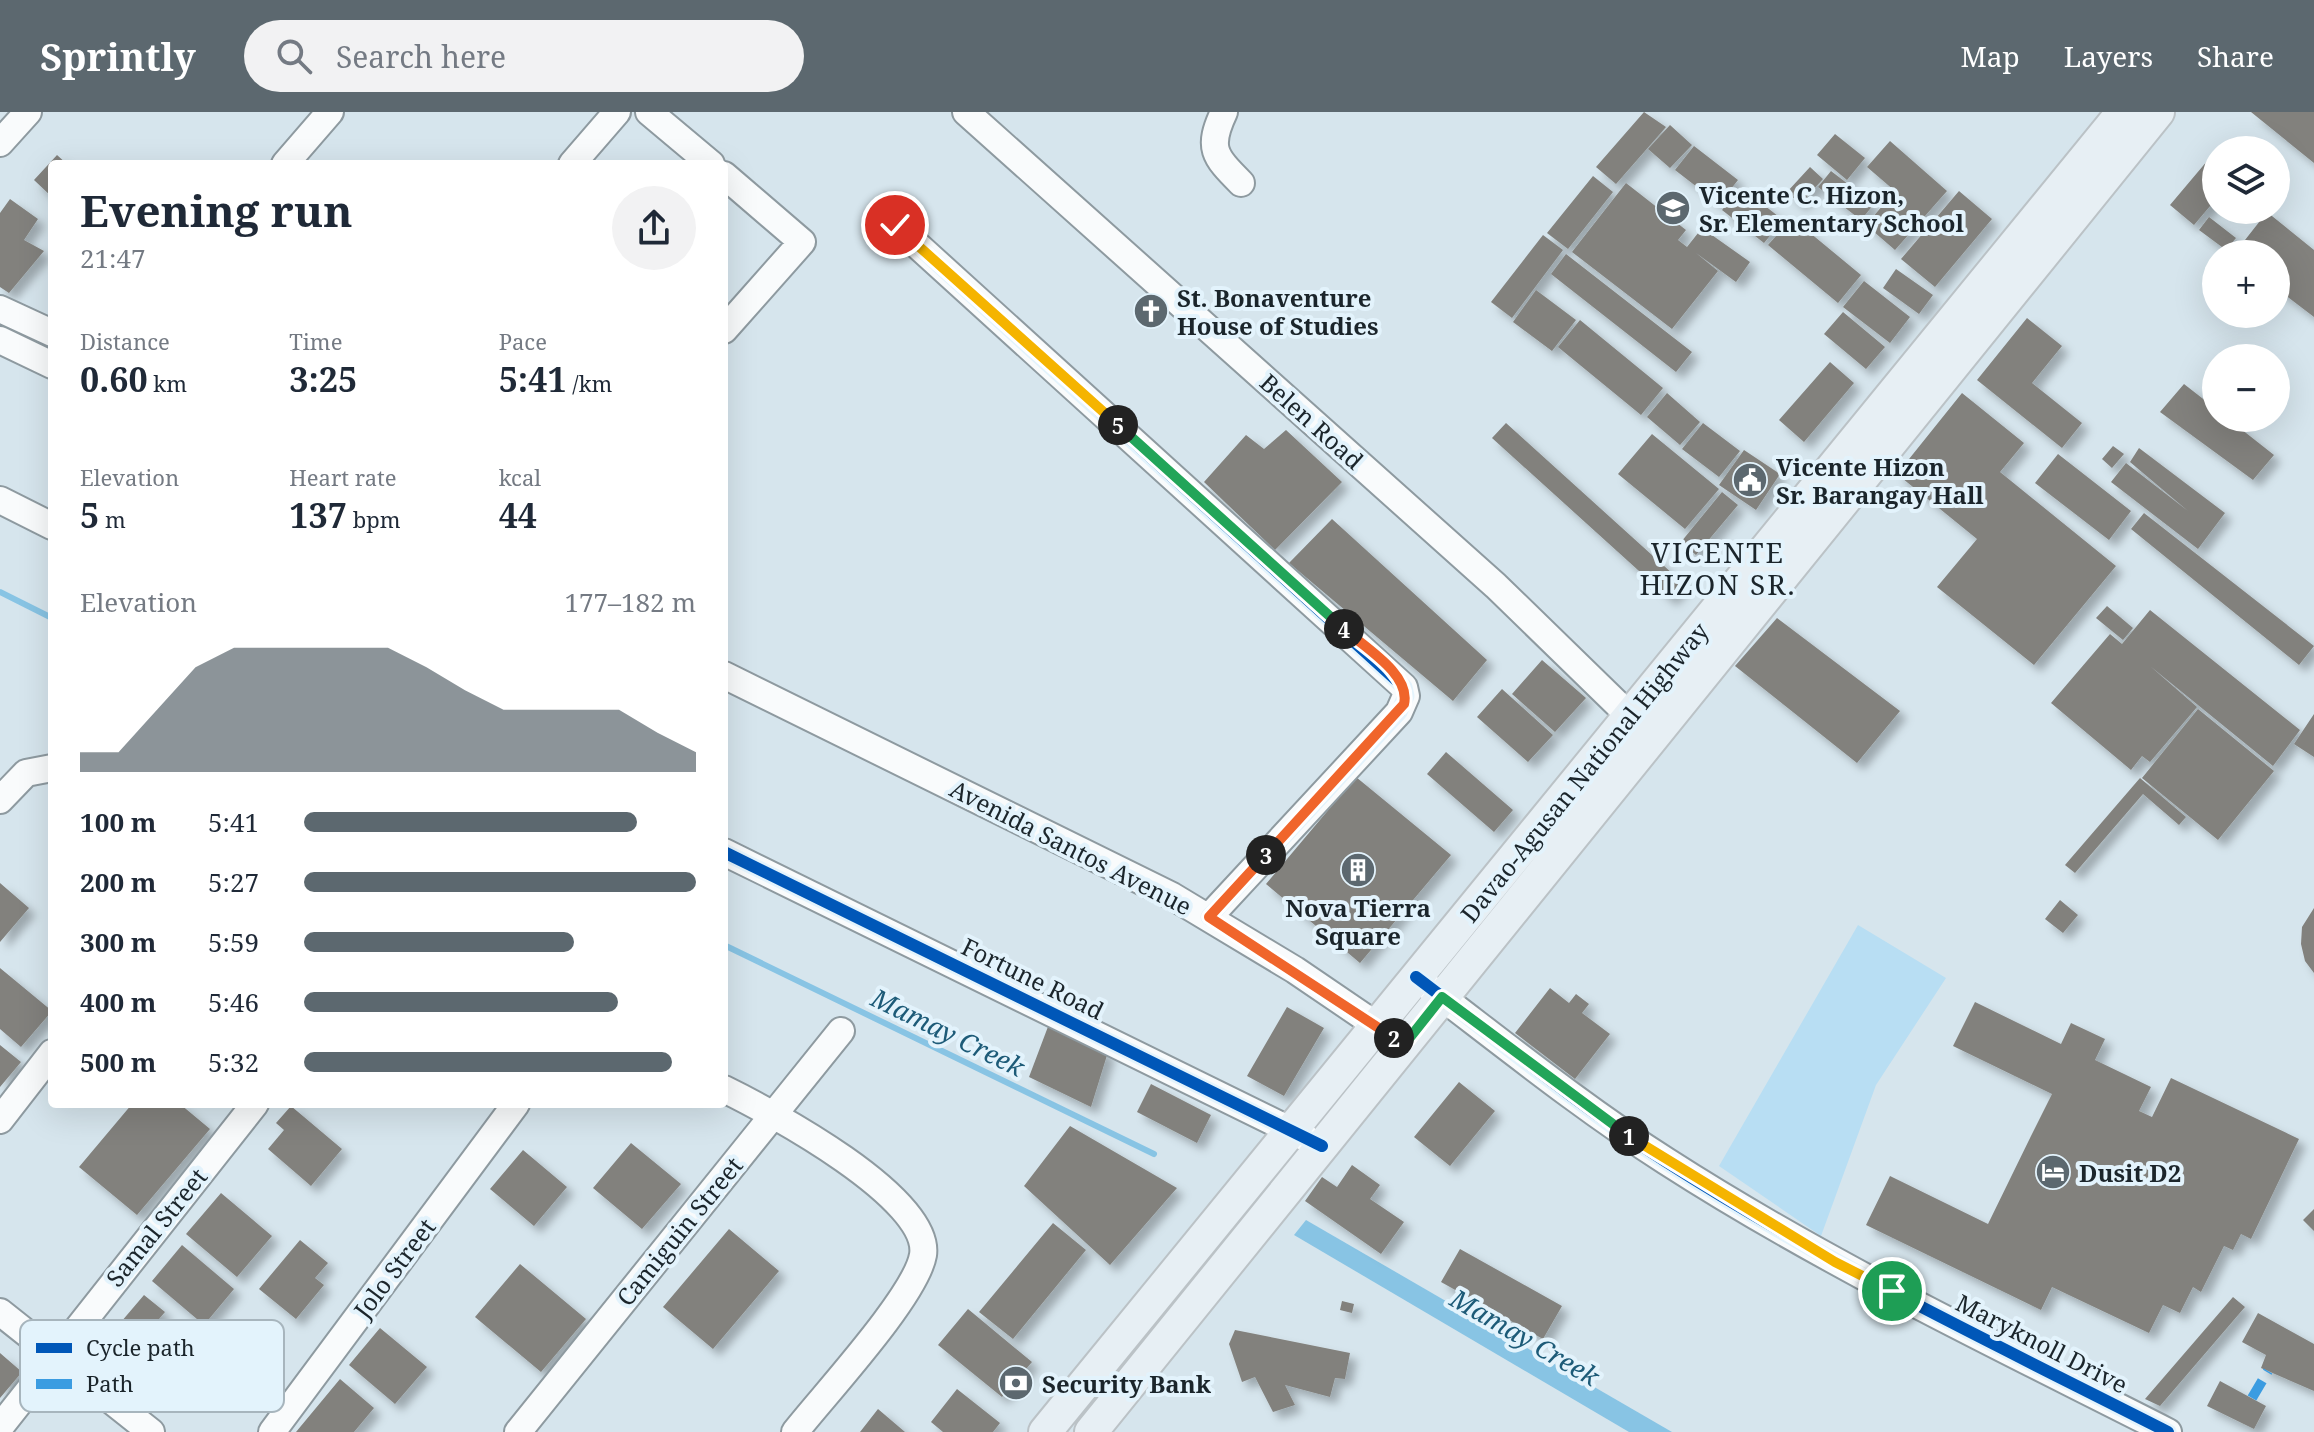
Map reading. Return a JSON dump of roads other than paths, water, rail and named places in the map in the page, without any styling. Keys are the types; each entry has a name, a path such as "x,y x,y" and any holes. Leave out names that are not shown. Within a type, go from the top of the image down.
{"main road":[{"name":"Davao-Agusan National Highway","path":"1640,726 2123,112"},
{"name":"Davao-Agusan National Highway","path":"1045,1432 1416,977 1515,878 2158,112"},
{"name":"Davao-Agusan National Highway","path":"1091,1432 1442,997 1515,878"}],"street":[{"path":"0,143 28,112"},
{"path":"288,160 330,112"},
{"path":"575,160 617,112"},
{"path":"649,112 706,160"},
{"name":"Belen Road","path":"966,112 1484,576 1640,726"},
{"path":"1224,112 1214,132 1214,150 1219,161 1241,183"},
{"path":"728,178 802,242 728,325"},
{"path":"895,225 1400,680 1406,696 1399,712 1209,917"},
{"path":"0,309 48,331"},
{"path":"0,340 48,363"},
{"path":"0,500 48,524"},
{"name":"Avenida Santos Avenue","path":"728,677 1209,917 1404,1045"},
{"path":"0,800 26,773 48,769"},
{"name":"Fortune Road","path":"728,854 1322,1146"},
{"name":"Maryknoll Drive","path":"1416,977 1606,1121 1692,1177 1835,1262 2168,1432"},
{"name":"Camiguin Street","path":"518,1432 841,1031"},
{"path":"0,1120 48,1058"},
{"path":"728,1091 773,1113 873,1179 908,1216 920,1234 924,1252 910,1289 795,1432"},
{"name":"Samal Street","path":"82,1320 252,1108"},
{"name":"Jolo Street","path":"272,1432 513,1108"},
{"path":"0,1312 20,1329"},
{"name":"Samal Street","path":"0,1427 20,1400"},
{"path":"125,1412 151,1432"}],"waterway":[{"name":"Mamay Creek","path":"0,592 48,616"},
{"name":"Mamay Creek","path":"728,947 1154,1154"}],"place":[{"name":"Vicente C. Hizon, Sr. Elementary School","path":"1673,208"},
{"name":"St. Bonaventure House of Studies","path":"1151,311"},
{"name":"Vicente Hizon Sr. Barangay Hall","path":"1750,480"},
{"name":"Nova Tierra Square","path":"1358,870"},
{"name":"Dusit D2","path":"2053,1172"},
{"name":"Security Bank","path":"1016,1383"}],"district":[{"name":"VICENTE HIZON SR.","path":"1718,568"}]}
